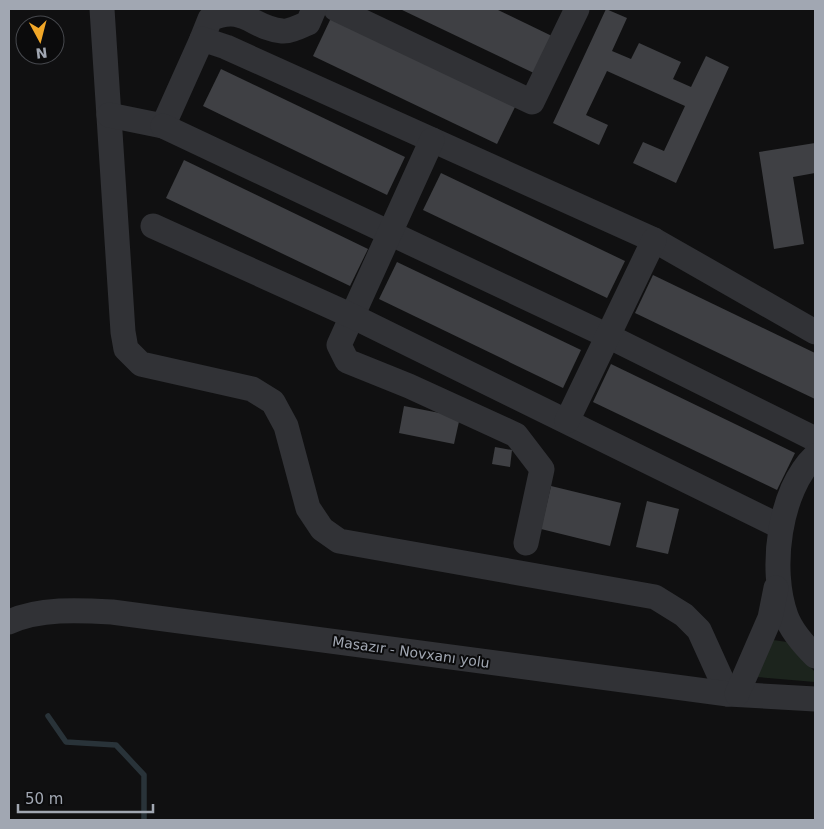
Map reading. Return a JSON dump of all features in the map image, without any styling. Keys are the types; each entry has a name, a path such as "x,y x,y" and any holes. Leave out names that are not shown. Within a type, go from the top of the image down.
{"street":[{"path":"102,9 123,332 126,349 141,364 252,389 273,402 286,426 308,508 322,529 339,541 656,597 684,614 699,630 732,694"},
{"path":"163,126 210,19 222,14 236,13 283,31 308,23 314,9"},
{"path":"336,9 532,102 568,12"},
{"path":"202,39 226,47 654,240 815,332"},
{"path":"109,115 163,126 608,336 815,439"},
{"path":"432,140 338,345 347,361 409,386 516,435 542,469 526,542"},
{"path":"153,226 352,316 781,527"},
{"path":"567,422 654,240"},
{"path":"732,694 770,618 778,576 781,527 792,488 804,466 815,456"},
{"path":"778,576 786,616 805,646 815,656"},
{"name":"Masazır - Novxanı yolu","path":"9,622 61,611 112,612 732,694 815,699"}],"shaded area":[{"path":"773,640 787,642 815,672 815,682 757,677"}],"building":[{"path":"400,9 496,9 556,38 538,75"},
{"path":"606,9 627,18 612,51 631,59 639,43 681,62 673,79 691,87 706,56 729,67 676,183 633,163 643,142 664,151 685,106 607,71 586,115 608,125 599,145 553,123"},
{"path":"331,18 515,107 497,144 313,56"},
{"path":"221,69 405,157 387,195 203,106"},
{"path":"815,143 815,173 793,177 804,244 774,249 759,152"},
{"path":"184,160 368,249 350,286 166,198"},
{"path":"441,173 625,261 607,298 423,210"},
{"path":"397,262 581,350 563,388 379,299"},
{"path":"653,275 815,353 815,399 635,313"},
{"path":"611,364 795,453 777,490 593,402"},
{"path":"404,406 460,417 454,444 399,433"},
{"path":"495,447 512,450 510,467 492,464"},
{"path":"551,486 621,503 610,546 541,529"},
{"path":"647,501 679,509 668,554 636,547"}],"waterway":[{"path":"48,716 66,742 116,745 144,775 144,820"}]}
